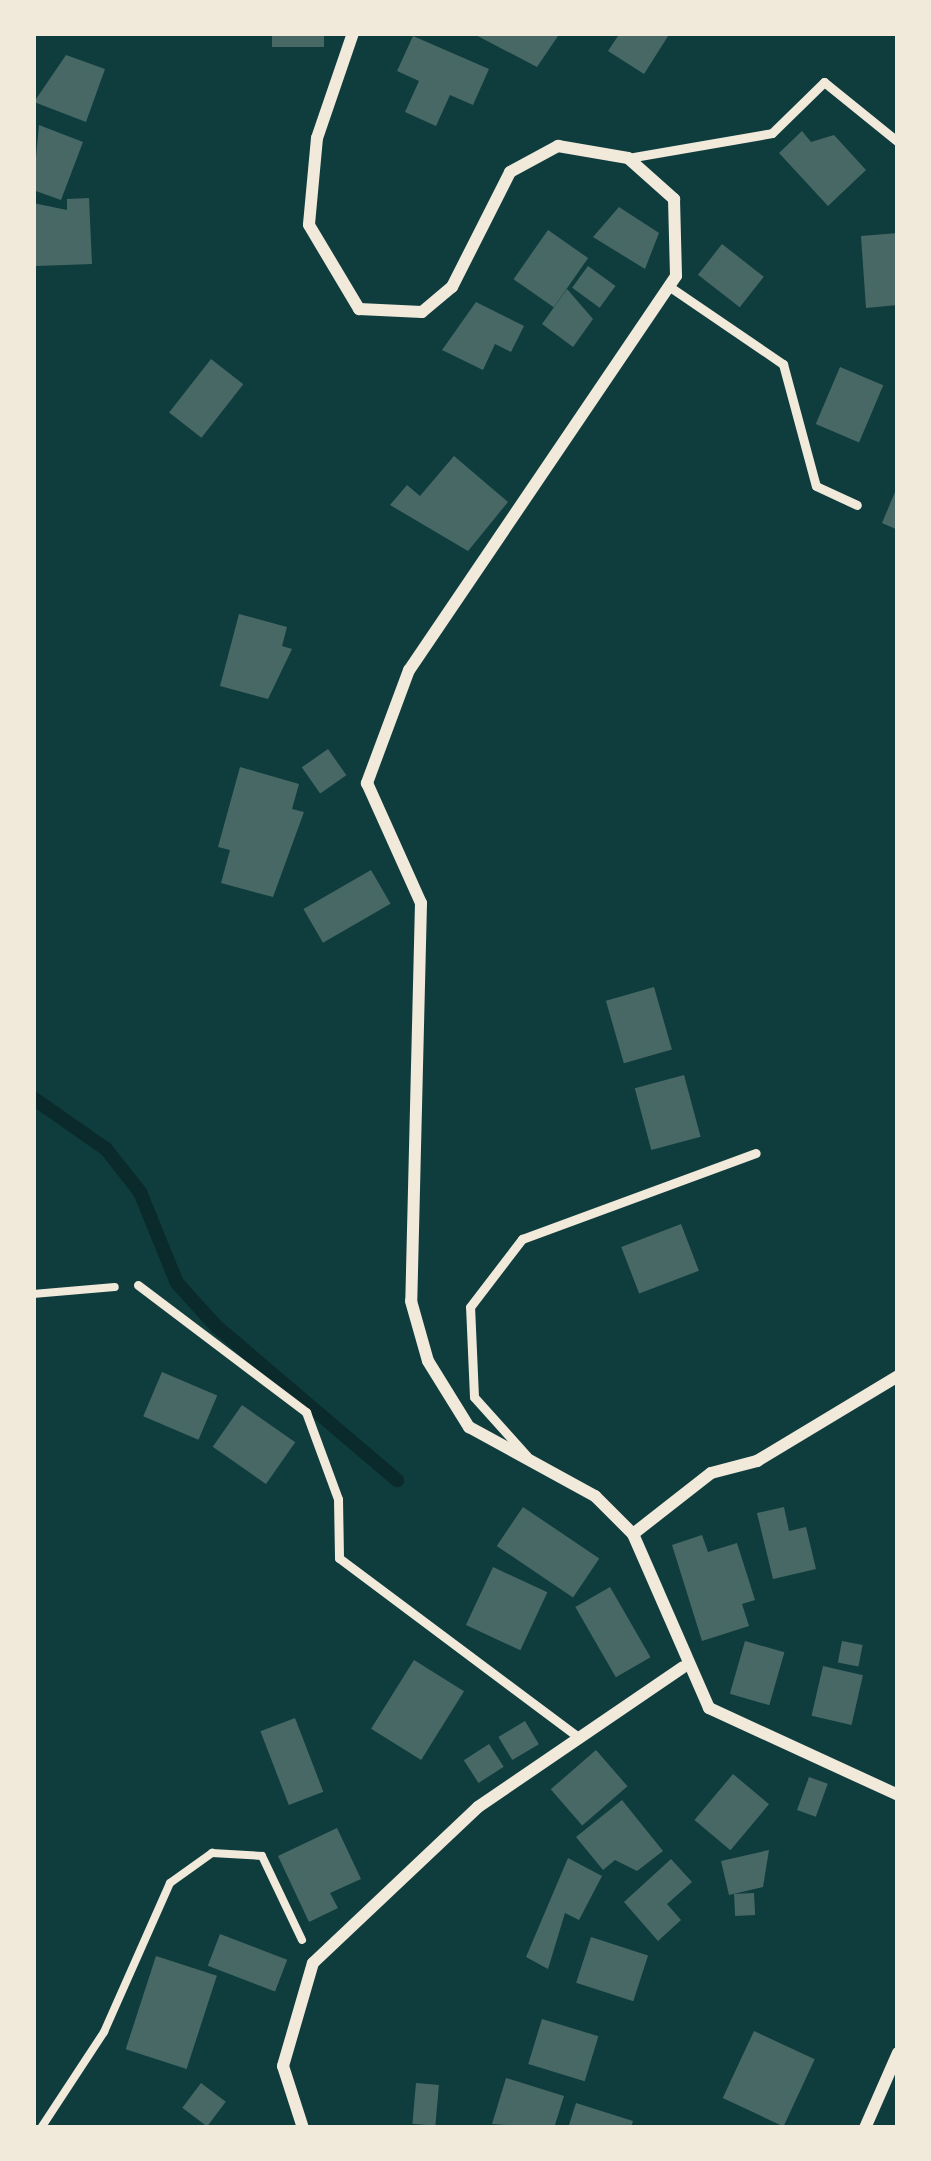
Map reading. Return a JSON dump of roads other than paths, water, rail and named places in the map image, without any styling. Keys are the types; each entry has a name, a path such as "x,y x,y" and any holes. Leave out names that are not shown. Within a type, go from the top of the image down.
{"street":[{"path":"353,33 317,138 309,225 359,309 422,312 452,287 510,172 558,146 628,158 674,199 670,287 409,670 367,783 421,903 411,1301 428,1361 470,1427 596,1496 633,1534 683,1667 709,1708 898,1795"},
{"path":"633,1534 711,1473 757,1461 898,1376"},
{"path":"303,2128 283,2066 313,1964 387,1882 578,1737 683,1667"},
{"path":"865,2128 898,2053"}],"lane":[{"path":"628,158 772,133 824,82 898,142"},
{"path":"670,287 783,364 816,486 857,506"},
{"path":"530,1460 474,1397 470,1307 523,1239 756,1153"},
{"path":"138,1285 306,1412 338,1499 339,1558 578,1737"}],"waterway":[{"path":"33,1098 106,1149 140,1192 177,1283 216,1326 397,1480"}]}
